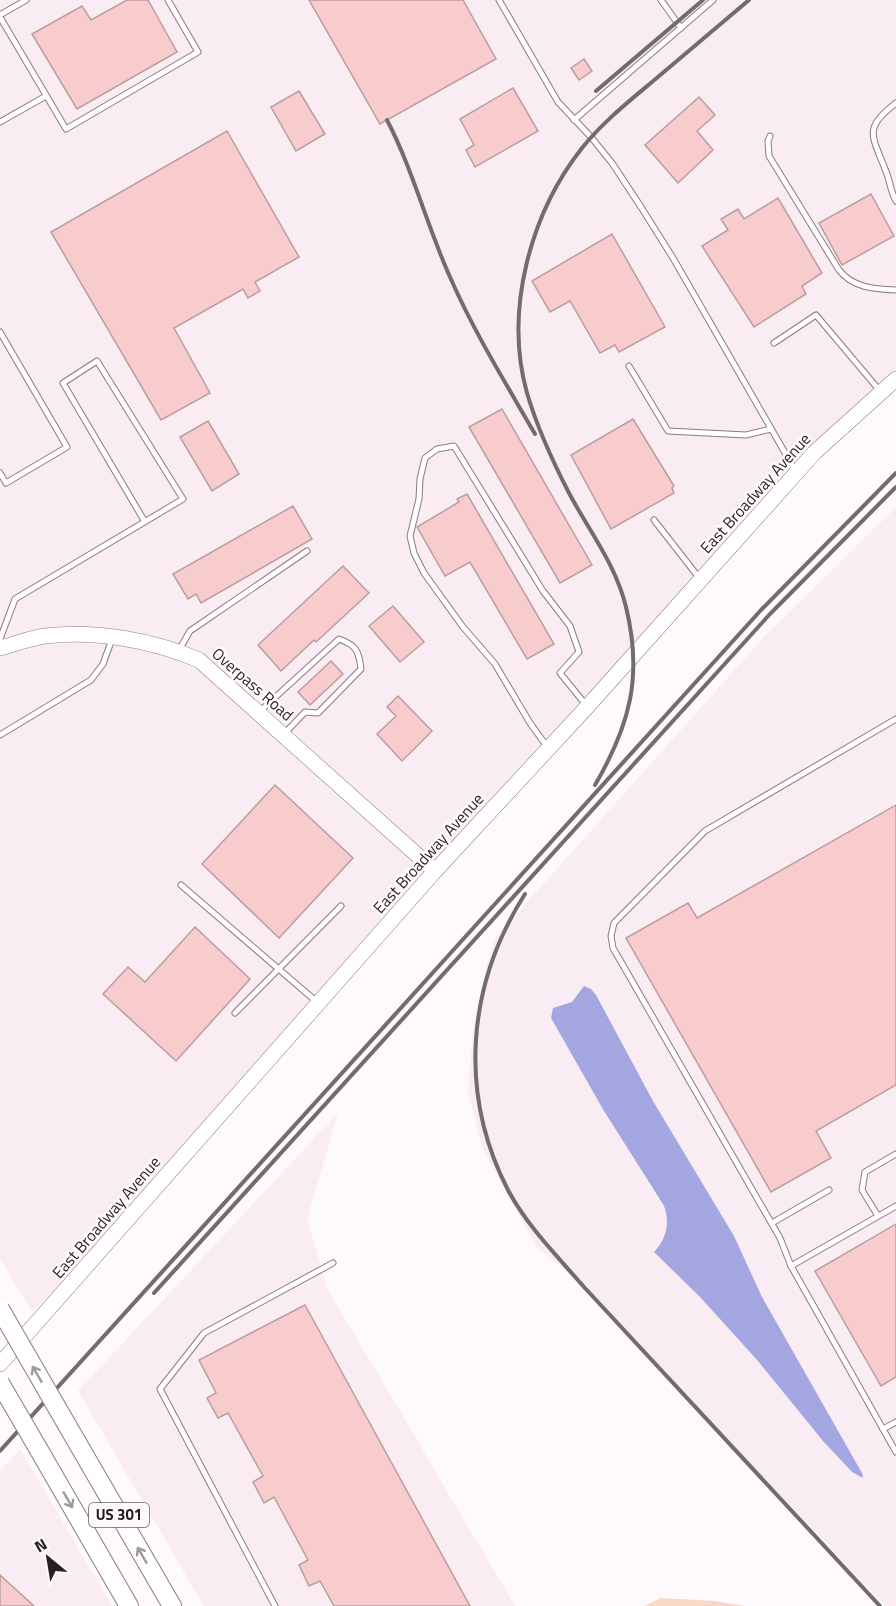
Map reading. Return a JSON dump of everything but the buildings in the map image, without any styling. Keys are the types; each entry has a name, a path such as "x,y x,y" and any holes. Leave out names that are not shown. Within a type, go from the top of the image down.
{"main road":[{"name":"East Broadway Avenue","path":"0,1364 435,871 587,707 815,452 896,379"},
{"name":"Overpass Road","path":"0,648 44,636 112,637 178,651 199,660 435,871"},
{"name":"US 301","path":"0,1309 171,1606"},
{"name":"US 301","path":"0,1383 129,1606"}],"lane":[{"path":"26,0 0,16 66,129 198,52 168,0"},
{"path":"499,0 558,102 612,163 641,207 673,258 796,473"},
{"path":"661,0 681,28"},
{"path":"574,120 713,0"},
{"path":"0,122 46,96"},
{"path":"896,103 883,113 876,123 873,142 887,172 890,190 896,201"},
{"path":"770,136 769,156 846,280 871,289 896,290"},
{"path":"774,343 816,315 881,392"},
{"path":"0,332 67,447 6,483 0,473"},
{"path":"0,639 15,599 145,522 183,499 97,362 63,383 145,522"},
{"path":"629,366 668,431 746,435 771,429"},
{"path":"549,748 530,723 495,664 462,627 424,573 414,553 410,536 419,499 420,479 425,458 437,449 454,446 543,591 570,626 579,652 560,673 587,707"},
{"path":"654,520 701,580"},
{"path":"178,651 190,631 307,551"},
{"path":"0,735 91,680 103,664 112,637"},
{"path":"258,713 339,639 349,642 359,654 361,669 318,713 305,712 283,735"},
{"path":"896,719 705,831 614,923 611,936 613,948 772,1223 791,1266 896,1452"},
{"path":"181,885 318,1004"},
{"path":"235,1013 341,906"},
{"path":"878,1216 862,1190 865,1172 896,1154"},
{"path":"772,1223 829,1190"},
{"path":"791,1266 896,1206"},
{"path":"275,1606 160,1389 204,1333 333,1263"},
{"path":"883,1429 896,1422"}],"shaded area":[{"path":"0,0 896,0 896,368 810,446 582,701 434,861 203,654 179,644 143,636 0,640"},
{"path":"896,507 896,1606 886,1606 570,1274 537,1248 482,1147 468,1091 473,1031 486,968 496,937 765,636","holes":["584,987 596,995 653,1101 734,1236 762,1297 862,1473 862,1478 852,1472 823,1441 758,1361 700,1297 655,1252 666,1234 668,1216 551,1018 553,1008 572,1002"]},
{"path":"45,644 112,644 177,658 195,666 425,871 68,1276 32,1312 0,1258 0,656"},
{"path":"338,1113 307,1219 327,1288 515,1606 204,1606 78,1391"},
{"path":"20,1449 112,1606 0,1606 0,1471"},
{"path":"661,1598 714,1601 745,1606 644,1606"}],"water":[{"path":"584,986 596,995 653,1101 734,1236 762,1297 863,1478 852,1472 823,1441 758,1361 700,1297 654,1252 662,1242 666,1230 667,1218 664,1206 604,1111 551,1018 553,1008 572,1002"}],"railway":[{"path":"596,91 703,0"},
{"path":"595,785 625,721 633,678 631,632 622,592 616,577 557,469 540,431 527,393 521,362 519,329 526,264 548,203 582,148 616,113 749,0"},
{"path":"387,120 405,158 459,297 490,357 535,434"},
{"path":"0,1451 761,610 896,473"},
{"path":"154,1293 770,614 896,487"},
{"path":"525,894 506,929 491,965 481,1002 476,1040 476,1078 481,1116 492,1153 508,1190 534,1229 584,1287 880,1606"}]}
